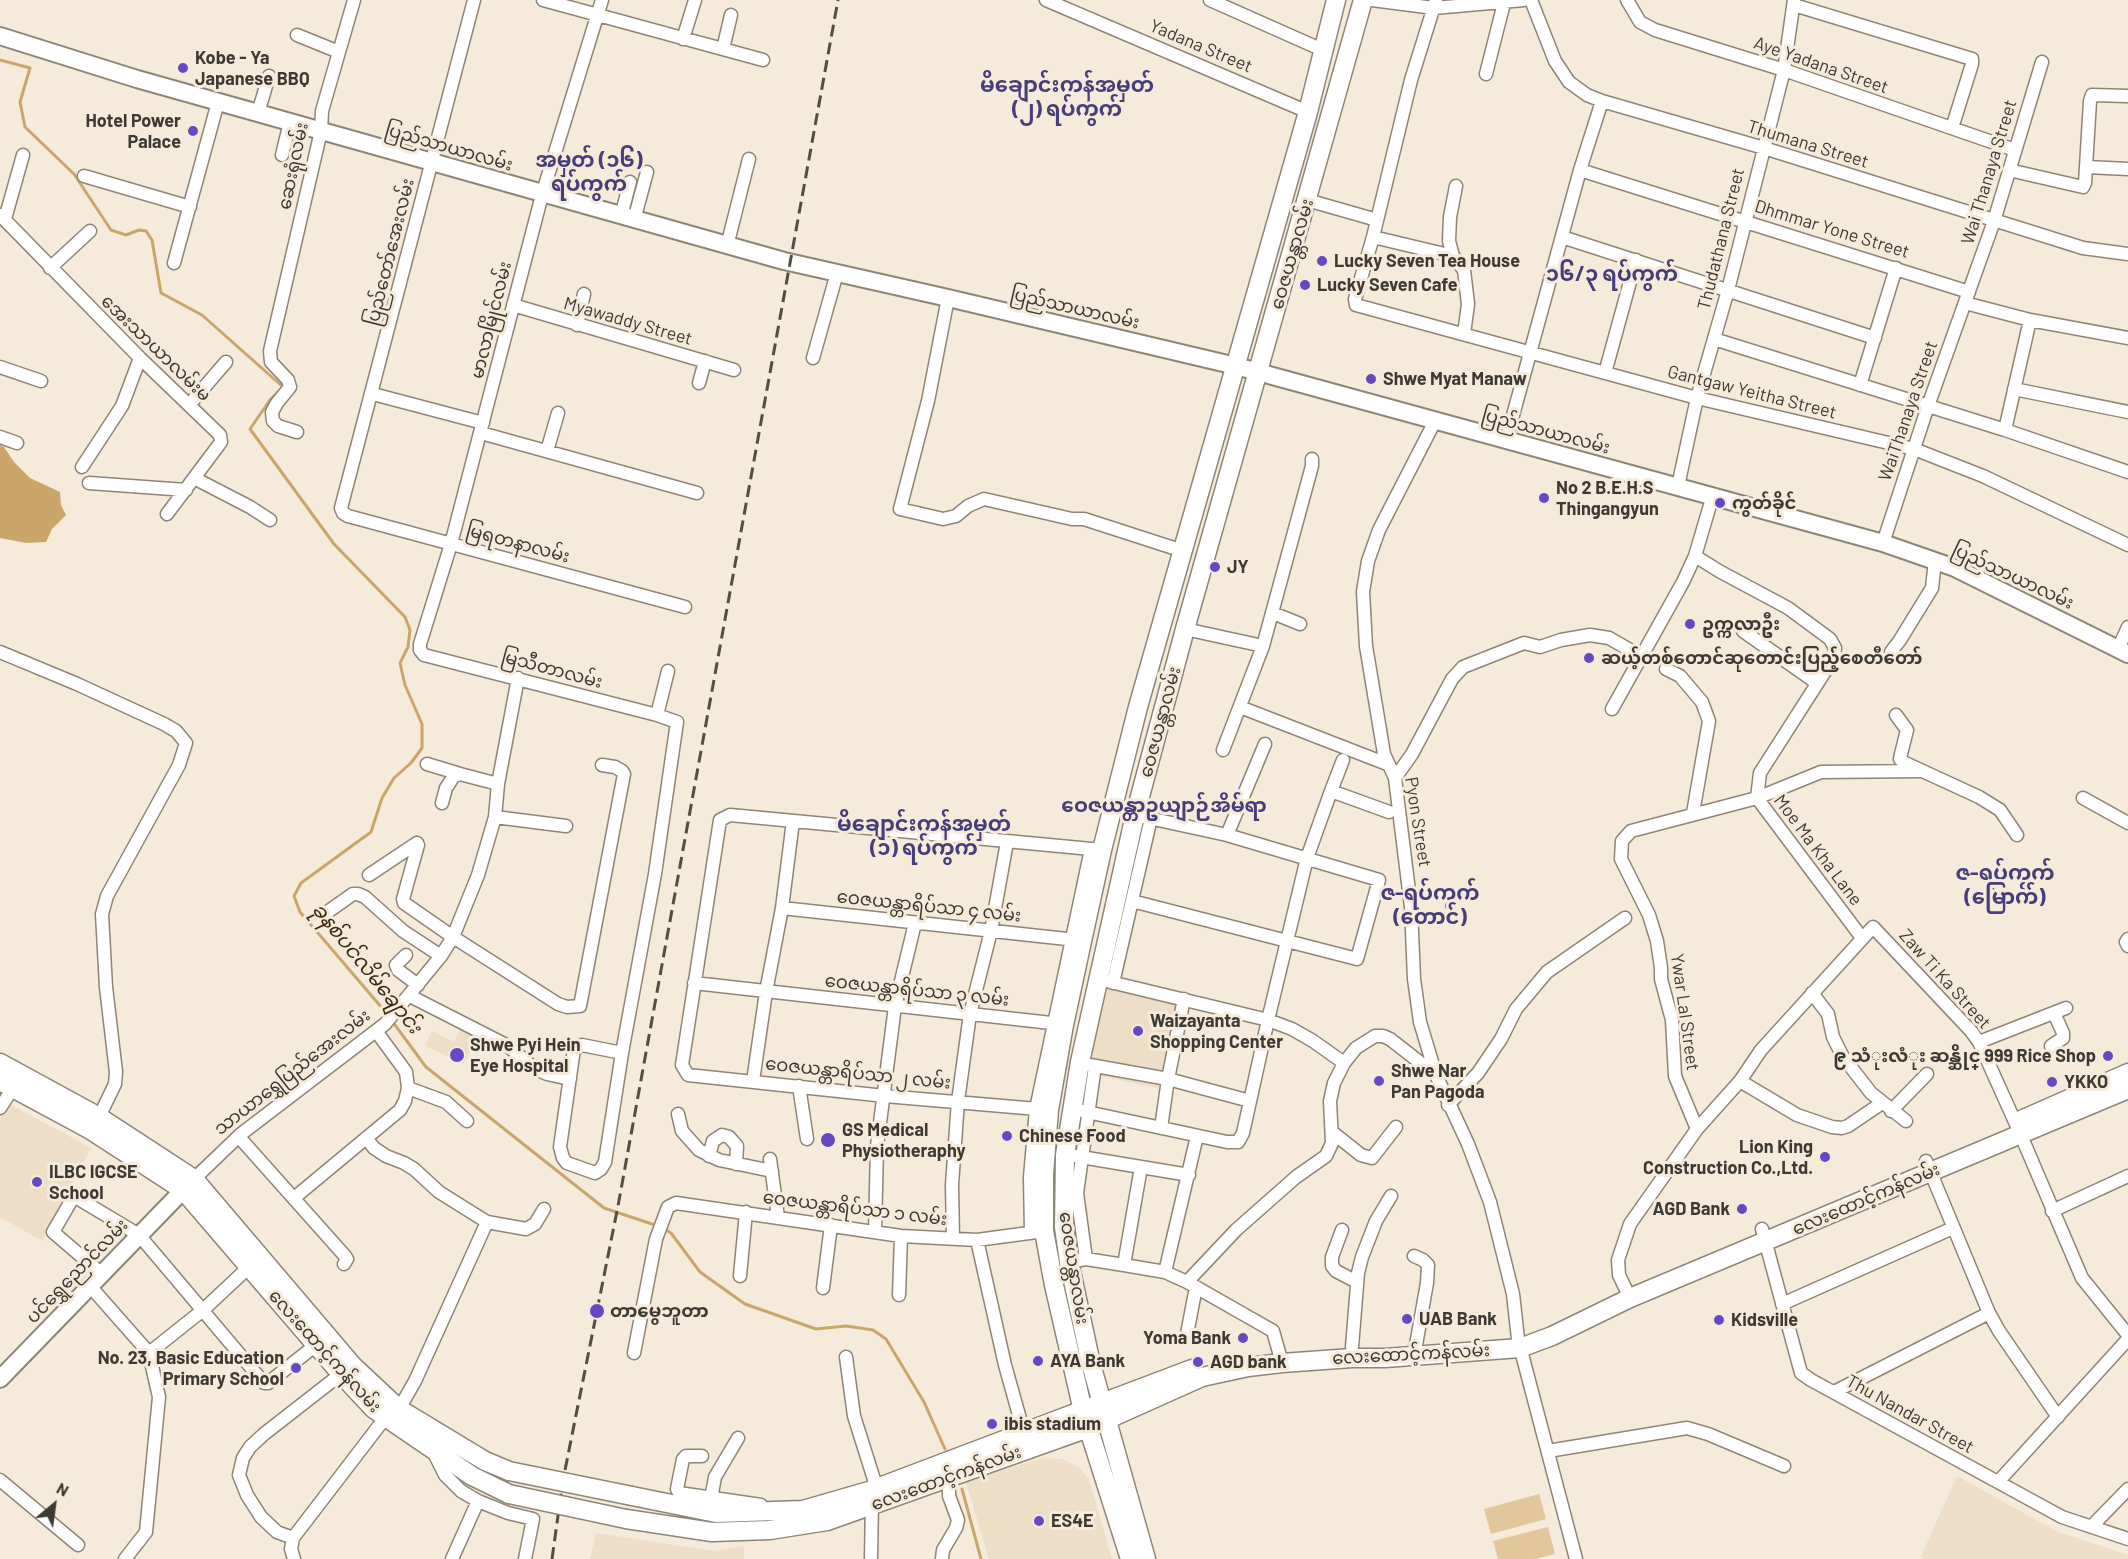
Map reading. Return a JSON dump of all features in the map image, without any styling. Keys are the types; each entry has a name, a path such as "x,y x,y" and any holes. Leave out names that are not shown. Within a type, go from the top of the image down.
{"main road":[{"name":"ဝေဇယန္တာလမ်း","path":"1146,1559 1105,1412 1082,1366 1037,1232 1043,1199 1045,1144 1043,1109 1058,1024 1096,850 1308,112 1336,0"},
{"name":"ဝေဇယန္တာလမ်း","path":"1130,1559 1086,1420 1078,1260 1064,1227 1071,1153 1081,1111 1087,1064 1143,816 1162,714 1363,0"},
{"path":"1138,707 1162,714"},
{"name":"လေးထောင့်ကန်လမ်း","path":"0,1063 14,1084 89,1129 189,1184"},
{"name":"လေးထောင့်ကန်လမ်း","path":"1280,1357 1333,1359 1384,1352 1519,1344 1552,1336 1628,1293 2075,1103 2128,1073"},
{"name":"လေးထောင့်ကန်လမ်း","path":"14,1084 99,1117 189,1184 258,1269 306,1322 353,1366 392,1414 509,1471 716,1513 803,1510 949,1478 1034,1436"},
{"name":"လေးထောင့်ကန်လမ်း","path":"2075,1103 2128,1089"},
{"path":"1045,1144 1071,1153"},
{"name":"လေးထောင့်ကန်လမ်း","path":"306,1322 316,1345 341,1374 392,1414 432,1450 472,1476 509,1494 626,1519 712,1532 770,1530 827,1521 873,1495 1034,1436 1086,1420 1142,1396 1202,1377 1280,1357 1352,1347 1384,1352 1416,1345 1477,1346"},
{"path":"1034,1436 1060,1413 1082,1366 1095,1371 1113,1385 1142,1396 1120,1433 1115,1449"},
{"path":"1034,1436 1079,1447 1098,1459"}],"street":[{"name":"ဆေးရုံလမ်း","path":"297,432 278,426 273,420 273,412 277,403 290,387 288,380 272,362 270,351 321,131 322,111 354,0"},
{"name":"ပြည်တော်အေးလမ်း","path":"343,513 341,508 373,394 474,0"},
{"path":"543,0 763,60"},
{"name":"မာလာမြိုင်လမ်း","path":"420,651 420,644 451,544 542,195 602,0"},
{"path":"682,39 695,0"},
{"name":"Yadana Street","path":"1049,0 1308,112"},
{"path":"1210,0 1325,51"},
{"path":"1372,0 1435,4 1504,3 1524,0"},
{"name":"Thumana Street","path":"1531,0 1555,62 1569,82 1587,95 2083,248 2128,254"},
{"name":"Aye Yadana Street","path":"1627,0 1640,22 1655,30 1784,70 2015,150"},
{"path":"1486,74 1504,3"},
{"path":"1794,3 1972,59 1952,128"},
{"name":"Thudathana Street","path":"1678,486 1697,398 1728,290 1784,70 1794,3"},
{"path":"1435,4 1411,80 1373,237 1453,256"},
{"path":"723,49 731,15"},
{"path":"297,35 339,52"},
{"name":"ပြည်သာယာလမ်း","path":"0,36 136,79 727,246 1236,366 1883,543 1935,561 2034,606 2123,651"},
{"name":"Wai Thanaya Street","path":"1967,297 1994,221 2042,62"},
{"path":"258,113 269,76"},
{"path":"2009,170 2083,187 2092,95 2128,96"},
{"path":"1506,441 1580,170 1602,101"},
{"path":"174,263 218,102"},
{"path":"282,155 290,122"},
{"path":"3,217 23,155"},
{"path":"727,246 749,159"},
{"path":"2086,168 2128,169"},
{"name":"Dhmmar Yone Street","path":"1580,170 1896,268 2030,320 2128,338"},
{"path":"627,218 647,172"},
{"path":"84,176 190,207"},
{"path":"627,218 630,182"},
{"path":"1456,186 1450,217 1449,242 1453,256 1464,270 1468,304 1464,334"},
{"path":"1307,200 1377,219"},
{"name":"အေးသာယာလမ်းမ","path":"3,217 50,268 222,438 167,514"},
{"path":"50,268 90,231"},
{"name":"Gantgaw Yeitha Street","path":"1373,237 1355,299 1356,305 1697,398 1914,449 1983,476 2128,545"},
{"path":"1562,237 1875,338"},
{"path":"1605,373 1636,260"},
{"path":"1860,385 1896,268"},
{"path":"813,358 837,273"},
{"path":"577,325 584,294"},
{"name":"WaiThanaya Street","path":"1883,543 1967,297"},
{"path":"948,298 928,401 900,509 943,519 956,516 968,506 984,499 1072,519 1084,519 1183,551"},
{"name":"Myawaddy Street","path":"513,305 734,370"},
{"path":"2005,430 2030,320"},
{"path":"1714,339 2005,430 2128,472"},
{"path":"82,467 122,406 140,358"},
{"path":"189,405 226,362"},
{"path":"699,383 705,362"},
{"path":"0,367 41,381"},
{"path":"2014,389 2128,412"},
{"path":"373,394 482,428 546,451 697,493"},
{"path":"546,451 558,413"},
{"name":"Pyon Street","path":"1435,421 1378,530 1368,561 1363,592 1366,646 1382,743 1395,778 1411,907 1420,1022 1436,1075 1468,1144 1490,1202 1513,1294 1519,1344 1576,1559"},
{"path":"0,437 17,443"},
{"path":"1223,750 1263,646 1312,459"},
{"path":"194,478 270,520"},
{"path":"89,483 186,489"},
{"path":"1612,709 1683,582 1695,556 1713,495"},
{"name":"မြရတနာလမ်း","path":"343,513 685,607"},
{"name":"Moe Ma Kha Lane","path":"1695,556 1719,572 1788,608 1830,639 1835,648 1833,658 1760,773 1757,798 1862,938"},
{"path":"1891,652 1932,588 1935,561"},
{"path":"1273,613 1300,624"},
{"path":"2123,651 2128,627"},
{"path":"1185,629 1263,646"},
{"path":"1743,632 1817,683"},
{"path":"1395,778 1412,754 1452,679 1463,667 1524,643 1540,647 1561,640 1590,635 1609,638 1642,657"},
{"name":"မြသီတာလမ်း","path":"420,651 424,655 518,678 676,722 655,874 622,1053"},
{"path":"0,652 164,724 176,731 186,743 179,765 107,896 102,914 106,987 116,1072 115,1084 99,1117"},
{"path":"1666,669 1680,676 1702,702 1709,722 1693,813 1757,798 1821,772 1919,771"},
{"path":"657,715 668,671"},
{"name":"သာယာရွှေပြည်အေးလမ်း","path":"189,1184 241,1134 381,1028 441,956 453,937 478,875 495,817 498,784 518,678"},
{"path":"1240,707 1388,764"},
{"path":"1896,715 1907,730 1900,759 1919,771 1979,797 2000,810 2017,835"},
{"path":"1227,835 1265,744"},
{"path":"1081,1111 1227,1142 1238,1142 1243,1133 1307,858 1342,760"},
{"path":"427,764 498,784"},
{"path":"369,875 417,843 403,899 407,905 558,1004 567,1007 580,1006 624,774 615,767 602,765"},
{"path":"442,802 446,788 454,776 460,774"},
{"path":"1331,791 1389,812"},
{"path":"2083,798 2128,823"},
{"name":"Ywar Lal Street","path":"1693,813 1631,831 1622,841 1621,859 1649,915 1654,932 1661,979 1672,1020 1675,1076 1696,1129"},
{"path":"694,983 720,820 730,815 1096,850"},
{"path":"1132,901 1357,959 1378,880 1227,835 1143,816 1132,901 1105,981 1268,1020 1292,1029 1344,1063"},
{"path":"495,817 566,826"},
{"path":"753,1081 766,992 782,908 793,821"},
{"path":"953,1239 952,1185 958,1101 970,1014 991,931 1007,842"},
{"path":"326,914 352,894 358,894 365,897 404,931 441,956"},
{"name":"ဝေဇယန္တာရိပ်သာ ၄ လမ်း","path":"782,908 1076,940"},
{"path":"1448,1105 1478,1073 1501,1040 1516,1009 1547,972 1625,918"},
{"path":"875,1232 877,1146 895,1006 915,923"},
{"name":"Zaw Ti Ka Street","path":"1862,938 1873,927 1979,1042 2082,1278 2128,1337"},
{"path":"1628,1293 1619,1275 1618,1260 1630,1224 1696,1129 1740,1081 1761,1050 1862,938"},
{"path":"2128,939 2126,942 2128,946"},
{"path":"406,955 396,965 398,970 418,985"},
{"name":"ဝေဇယန္တာရိပ်သာ ၃ လမ်း","path":"694,983 1058,1024"},
{"name":"ဝေဇယန္တာရိပ်သာ ၂ လမ်း","path":"694,983 682,1065 688,1075 885,1096 1043,1109"},
{"path":"1812,993 1828,1014 1836,1046 1843,1057 1871,1093 1906,1121"},
{"path":"410,996 508,1046 534,1068 547,1074 570,1079"},
{"path":"1161,1128 1184,999"},
{"path":"1979,1042 2060,1010 2063,1038 2050,1046"},
{"path":"294,1198 400,1110 405,1101 408,1088 406,1072 381,1028"},
{"path":"1187,1334 1191,1285 1236,1230 1296,1177 1326,1156 1332,1143 1330,1101 1334,1083 1344,1063 1356,1048 1375,1036 1383,1036 1436,1075"},
{"path":"578,1046 622,1053 605,1162 595,1173 567,1163 562,1158 560,1147 574,1048 578,1046"},
{"path":"1087,1064 1168,1079 1250,1101"},
{"path":"1740,1081 1797,1115 1832,1127 1842,1128 1887,1107 1927,1074"},
{"path":"0,1108 14,1084"},
{"path":"800,1086 807,1139"},
{"path":"408,1088 446,1102 467,1121"},
{"path":"1037,1232 1030,1178 1043,1109"},
{"path":"678,1114 682,1131 699,1150 709,1156 736,1164 771,1165 778,1217"},
{"path":"1332,1132 1361,1155 1371,1158 1396,1127"},
{"path":"709,1156 713,1141 722,1135 729,1137 736,1146 736,1164"},
{"path":"1165,1272 1197,1136"},
{"path":"239,1137 345,1256 347,1259 344,1264"},
{"path":"366,1138 374,1148 386,1156 404,1162 439,1192 487,1222 526,1229 535,1224 544,1209"},
{"path":"1071,1153 1189,1175"},
{"path":"1928,1166 1989,1313 2058,1417"},
{"path":"1124,1265 1141,1167"},
{"path":"2052,1211 2128,1176"},
{"name":"ပင်ရွှေညောင်လမ်း","path":"2,1375 189,1184"},
{"path":"125,1559 146,1532 159,1397 149,1353 96,1280 53,1232 74,1196 140,1235 264,1383 268,1383 316,1345"},
{"path":"1352,1347 1357,1282 1362,1257 1376,1221 1391,1197"},
{"name":"ဝေဇယန္တာရိပ်သာ ၁ လမ်း","path":"634,1353 656,1239 668,1207 676,1203 901,1236 977,1240 1037,1232"},
{"path":"740,1276 746,1212"},
{"path":"294,1559 291,1549 293,1538 415,1382 487,1222"},
{"path":"823,1288 831,1225"},
{"path":"1782,1304 1953,1228"},
{"path":"1342,1230 1332,1257 1332,1266 1336,1271 1357,1282"},
{"name":"Thu Nandar Street","path":"1764,1235 1801,1373 2062,1517 2128,1539"},
{"path":"899,1295 901,1236"},
{"path":"977,1240 1005,1365 1034,1436"},
{"path":"1414,1256 1424,1260 1428,1265 1416,1345"},
{"path":"1078,1260 1165,1272 1273,1331 1280,1357"},
{"path":"149,1353 258,1269"},
{"path":"1834,1392 1989,1313"},
{"path":"1998,1482 2128,1337"},
{"path":"846,1357 854,1416 873,1495 871,1559"},
{"path":"293,1538 277,1532 261,1517 247,1495 239,1474 243,1458 250,1447 264,1434 341,1374"},
{"path":"1548,1451 1687,1428 1708,1434 1784,1466"},
{"path":"711,1499 715,1477 738,1438"},
{"path":"432,1450 445,1475 461,1491 478,1501 508,1513 533,1519 525,1559"},
{"path":"702,1456 686,1456 683,1459 677,1489 679,1493 803,1510"},
{"path":"942,1559 942,1550 956,1528 958,1520 950,1496 949,1478"},
{"path":"0,1480 78,1545"},
{"path":"2091,1527 2128,1489"},
{"path":"452,1559 478,1501"}],"shaded area":[{"path":"0,445 30,478 60,492 61,505 66,515 52,529 46,542 26,543 0,538"},
{"path":"1108,974 1190,994 1170,1091 1086,1073"},
{"name":"Shwe Pyi Hein Eye Hospital","path":"460,1029 477,1037 464,1064 425,1046 432,1031 454,1042"},
{"name":"ILBC IGCSE School","path":"10,1104 91,1148 42,1241 0,1217 0,1119"},
{"name":"ES4E","path":"1042,1458 1062,1459 1079,1467 1089,1479 1112,1559 989,1559 966,1482"},
{"path":"1957,1476 2058,1532 2128,1555 2128,1559 1923,1559 1921,1556"},
{"path":"1539,1494 1546,1519 1491,1534 1484,1509"},
{"path":"1548,1527 1555,1554 1535,1559 1498,1559 1493,1541"},
{"path":"596,1533 715,1551 744,1546 744,1559 590,1559"}],"waterway":[{"name":"ခုနစ်ပင်လိမ်ချောင်း","path":"0,60 30,68 20,102 25,127 74,174 111,230 126,235 139,230 146,231 152,240 161,293 202,315 283,387"},
{"name":"ခုနစ်ပင်လိမ်ချောင်း","path":"278,392 250,429 334,544 405,617 410,630 408,647 400,663 405,685 422,724 422,748 411,763 394,778 382,798 371,832 301,883 294,896 300,912 388,1015"},
{"name":"ခုနစ်ပင်လိမ်ချောင်း","path":"392,1021 426,1067 604,1208 658,1226"},
{"name":"ခုနစ်ပင်လိမ်ချောင်း","path":"664,1229 671,1233 700,1272 745,1304 816,1329 846,1326 873,1330 886,1339 924,1402 945,1449"},
{"name":"ခုနစ်ပင်လိမ်ချောင်း","path":"962,1489 981,1559"}],"railway":[{"path":"552,1559 563,1480 618,1206 838,0"}],"place":[{"name":"Kobe - Ya Japanese BBQ","path":"183,68"},
{"name":"Hotel Power Palace","path":"193,131"},
{"name":"Lucky Seven Tea House","path":"1322,261"},
{"name":"Lucky Seven Cafe","path":"1305,285"},
{"name":"Shwe Myat Manaw","path":"1371,379"},
{"name":"No 2 B.E.H.S Thingangyun","path":"1544,498"},
{"name":"ကွတ်ခိုင်","path":"1720,503"},
{"name":"JY","path":"1215,567"},
{"name":"ဥက္ကလာဦး","path":"1690,624"},
{"name":"ဆယ့်တစ်တောင်ဆုတောင်းပြည့်စေတီတော်","path":"1589,658"},
{"name":"Waizayanta Shopping Center","path":"1138,1031"},
{"name":"Shwe Pyi Hein Eye Hospital","path":"457,1055"},
{"name":"၉ သံုးလံုး ဆန္ဆိုင္ 999 Rice Shop","path":"2108,1056"},
{"name":"Shwe Nar Pan Pagoda","path":"1379,1081"},
{"name":"YKKO","path":"2052,1082"},
{"name":"Chinese Food","path":"1007,1136"},
{"name":"GS Medical Physiotheraphy","path":"828,1140"},
{"name":"Lion King Construction Co.,Ltd.","path":"1825,1157"},
{"name":"ILBC IGCSE School","path":"37,1182"},
{"name":"AGD Bank","path":"1742,1209"},
{"name":"တာမွေဘူတာ","path":"597,1311"},
{"name":"UAB Bank","path":"1407,1319"},
{"name":"Kidsville","path":"1719,1320"},
{"name":"Yoma Bank","path":"1243,1338"},
{"name":"AYA Bank","path":"1038,1361"},
{"name":"AGD bank","path":"1198,1362"},
{"name":"No. 23, Basic Education Primary School","path":"296,1368"},
{"name":"ibis stadium","path":"992,1424"},
{"name":"ES4E","path":"1039,1521"}],"district":[{"name":"မိချောင်းကန်အမှတ် (၂) ရပ်ကွက်","path":"1067,97"},
{"name":"အမှတ် (၁၆) ရပ်ကွက်","path":"589,172"},
{"name":"၁၆/၃ ရပ်ကွက်","path":"1612,274"},
{"name":"ဝေဇယန္တာဥယျာဉ်အိမ်ရာ","path":"1164,805"},
{"name":"မိချောင်းကန်အမှတ် (၁) ရပ်ကွက်","path":"924,836"},
{"name":"ဇ-ရပ်ကွက် (မြောက်)","path":"2005,885"},
{"name":"ဇ-ရပ်ကွက် (တောင်)","path":"1430,905"}]}
